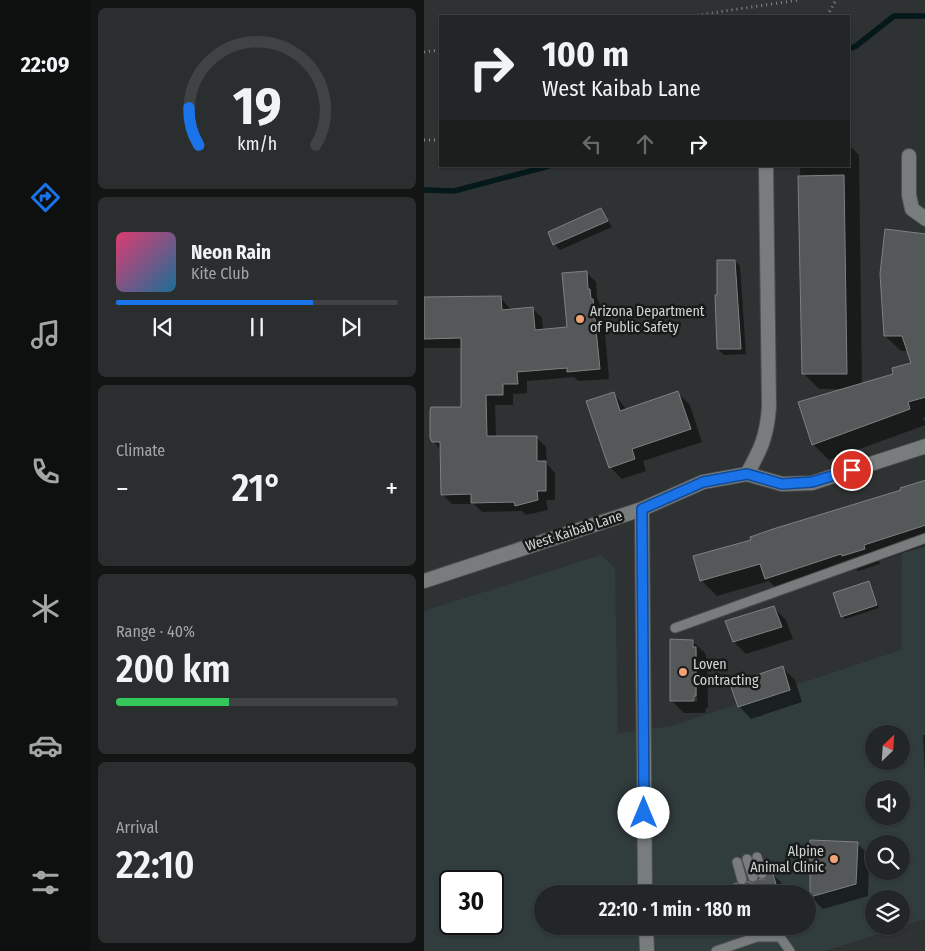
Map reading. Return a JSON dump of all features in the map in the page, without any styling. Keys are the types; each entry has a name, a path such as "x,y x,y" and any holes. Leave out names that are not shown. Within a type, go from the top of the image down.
{"street":[{"path":"909,156 909,196 912,209 925,218"},
{"path":"747,474 762,448 767,430 769,407 766,167"},
{"name":"West Kaibab Lane","path":"424,581 642,509 703,482 747,474 782,484 812,482 925,446"},
{"path":"642,509 645,885"},
{"path":"646,935 647,951"}],"lane":[{"path":"675,628 925,538"},
{"path":"757,857 762,874"},
{"path":"747,859 753,877"},
{"path":"736,862 742,880"},
{"path":"716,951 757,937 780,937 790,951"}],"path":[{"path":"699,15 798,0"},
{"path":"828,15 836,0"},
{"path":"424,52 439,50"},
{"path":"424,140 439,140"}],"shaded area":[{"path":"925,547 925,919 910,924 910,890 865,890 865,935 875,935 825,951 424,951 424,611 601,555 615,568 618,733 672,726 901,650 902,553"}],"building":[{"path":"844,175 847,374 802,374 798,176"},
{"path":"601,208 608,221 553,245 548,232"},
{"path":"885,229 926,234 926,397 908,402 910,409 812,445 798,402 893,374 892,368 911,363 902,336 884,336 880,274"},
{"path":"717,260 735,260 741,349 717,349 715,295 717,295"},
{"path":"587,271 588,289 590,289 591,299 593,299 600,369 567,372 567,368 517,372 518,384 503,384 503,395 486,395 487,436 537,436 537,461 546,461 546,491 537,491 538,500 515,506 514,502 471,503 471,494 441,495 440,442 432,442 430,438 430,411 431,407 461,407 461,338 424,339 424,297 501,296 502,310 533,307 535,330 567,327 562,273"},
{"path":"678,391 691,429 632,449 635,459 609,468 586,401 614,392 620,411"},
{"path":"926,480 926,525 864,545 865,549 842,556 841,554 765,579 760,564 700,581 693,556 751,540 750,537 773,529 901,490 900,488"},
{"path":"869,581 877,605 841,617 833,593"},
{"path":"774,606 782,627 733,642 725,621"},
{"name":"Loven Contracting","path":"670,639 693,640 693,647 696,647 696,696 694,696 694,701 670,701"},
{"path":"783,666 790,690 738,707 730,684"},
{"name":"Alpine Animal Clinic","path":"810,840 858,842 856,884 816,895 816,885 810,885"},
{"path":"772,871 776,885 744,885 748,881 752,883 759,879 764,880 768,872"}],"waterway":[{"path":"850,49 856,46 894,16 926,16"},
{"path":"424,190 454,191 545,167"}],"place":[{"name":"Arizona Department of Public Safety","path":"580,319"},
{"name":"Loven Contracting","path":"683,672"},
{"name":"Alpine Animal Clinic","path":"834,859"}],"route":[{"path":"644,813 642,509 703,482 747,474 782,484 812,482 852,470"}]}
